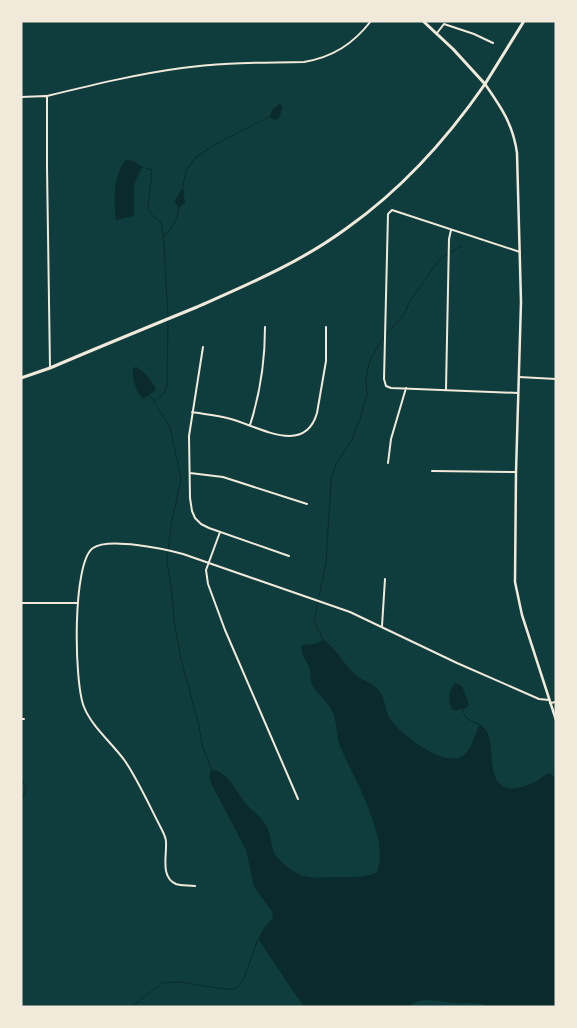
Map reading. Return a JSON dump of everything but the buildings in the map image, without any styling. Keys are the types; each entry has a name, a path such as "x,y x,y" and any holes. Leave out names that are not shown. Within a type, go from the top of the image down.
{"main road":[{"path":"423,21 437,33 485,84"},
{"path":"21,378 50,368 251,284 318,248 348,228 373,209 406,179 462,117 524,21"}],"street":[{"path":"21,97 47,96 119,79 182,68 216,64 304,62 315,60 332,54 348,45 371,21"},
{"path":"437,33 444,24 474,34 493,43"},
{"path":"485,84 509,122 514,138 517,160 520,252 515,582 522,615 556,720"},
{"path":"47,96 46,167 50,368"},
{"path":"518,393 386,386 384,379 387,217 392,210 520,252"},
{"path":"446,390 449,240 451,230"},
{"path":"250,425 265,350 266,327"},
{"path":"192,412 226,418 284,437 295,437 306,431 315,422 326,361 326,328"},
{"path":"203,347 189,436 192,511 195,518 201,524 289,556"},
{"path":"519,377 556,379"},
{"path":"388,463 391,439 406,388"},
{"path":"432,471 516,472"},
{"path":"190,473 223,477 307,504"},
{"path":"220,532 208,563 207,576 218,614 298,798"},
{"path":"195,886 176,884 170,880 165,869 166,842 162,830 126,763 88,715 83,704 77,656 78,603 86,560 90,551 98,545 113,544 158,548 324,602 382,626 457,663 539,699 556,702"},
{"path":"382,626 385,579"},
{"path":"21,603 78,603"}],"water":[{"path":"280,104 282,108 278,118 275,120 269,117 274,108"},
{"path":"127,159 136,162 142,167 134,185 134,216 116,220 116,180 122,165"},
{"path":"183,187 185,203 179,207 174,202"},
{"path":"136,367 148,377 156,390 143,399 136,389 134,381 133,368"},
{"path":"323,640 328,643 352,672 377,689 383,697 390,719 403,733 424,748 446,758 456,758 464,755 480,725 486,731 489,739 495,777 500,784 508,788 523,787 534,783 550,773 556,778 556,1007 489,1007 477,1003 423,1000 409,1007 304,1007 258,939 264,928 273,918 272,911 254,887 246,850 211,783 209,775 212,770 223,774 232,783 246,804 263,820 275,855 296,873 312,878 366,876 376,873 380,860 379,845 369,809 340,746 333,713 312,685 310,670 301,648 302,645 315,644"},
{"path":"456,683 462,686 469,705 466,708 454,711 449,697 451,689"}],"waterway":[{"path":"183,186 186,171 195,158 214,145 269,117"},
{"path":"142,167 152,170 148,209 161,222 168,317"},
{"path":"164,236 175,223 179,207"},
{"path":"319,596 326,563 331,480 336,464 352,439 360,419 367,394 366,379 369,363 380,342 405,313 410,301 436,264 443,257 461,246"},
{"path":"155,401 164,393 167,386 168,321"},
{"path":"149,394 170,427 181,479 171,526 167,560 181,659 199,726 202,745 212,770"},
{"path":"318,602 314,620 323,640"},
{"path":"462,709 466,718 480,725"},
{"path":"21,778 26,789 21,803"},
{"path":"131,1007 162,983 179,982 235,989 244,978 258,939"}]}
